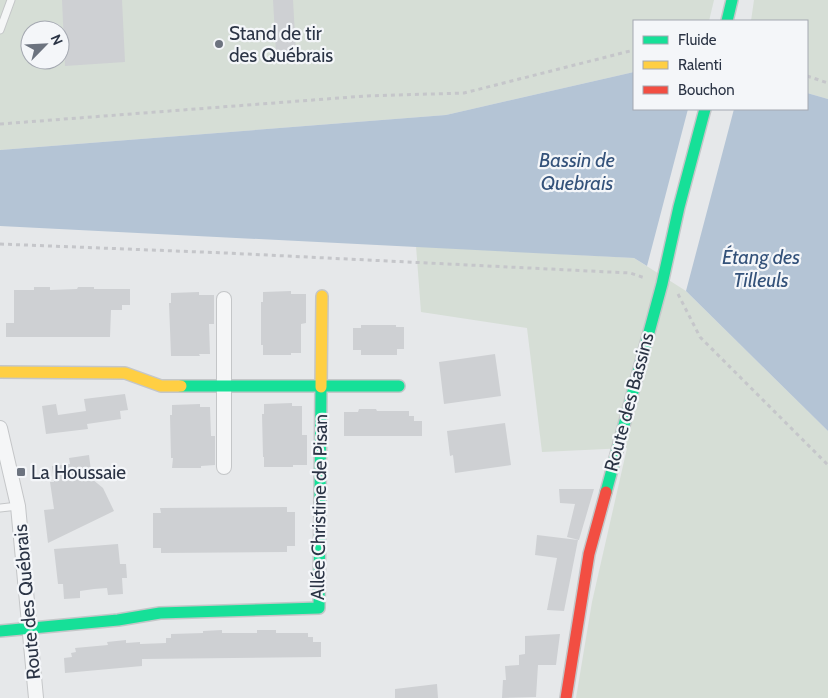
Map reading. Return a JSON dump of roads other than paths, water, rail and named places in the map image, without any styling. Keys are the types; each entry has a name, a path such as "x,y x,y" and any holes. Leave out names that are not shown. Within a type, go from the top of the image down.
{"street":[{"path":"727,20 732,0"},
{"name":"Route des Bassins","path":"566,698 589,554 662,284 679,207 705,110"},
{"name":"Allée Christine de Pisan","path":"28,627 138,618 160,613 319,608 322,296"},
{"path":"224,299 224,467"},
{"path":"0,372 126,373 161,386 399,386"},
{"name":"Route des Québrais","path":"0,428 18,506 36,698"},
{"path":"0,631 17,627 28,627"}],"lane":[{"path":"0,30 10,0"},
{"name":"Route des Québrais","path":"0,508 18,506"}],"water":[{"name":"Bassin de Quebrais","path":"633,72 633,110 688,110 647,266 634,258 0,226 0,150 446,115"},
{"name":"Étang des Tilleuls","path":"808,93 828,99 828,431 686,291 734,110 808,110"}],"place":[{"name":"Stand de tir des Québrais","path":"219,44"},
{"name":"La Houssaie","path":"21,472"}]}
